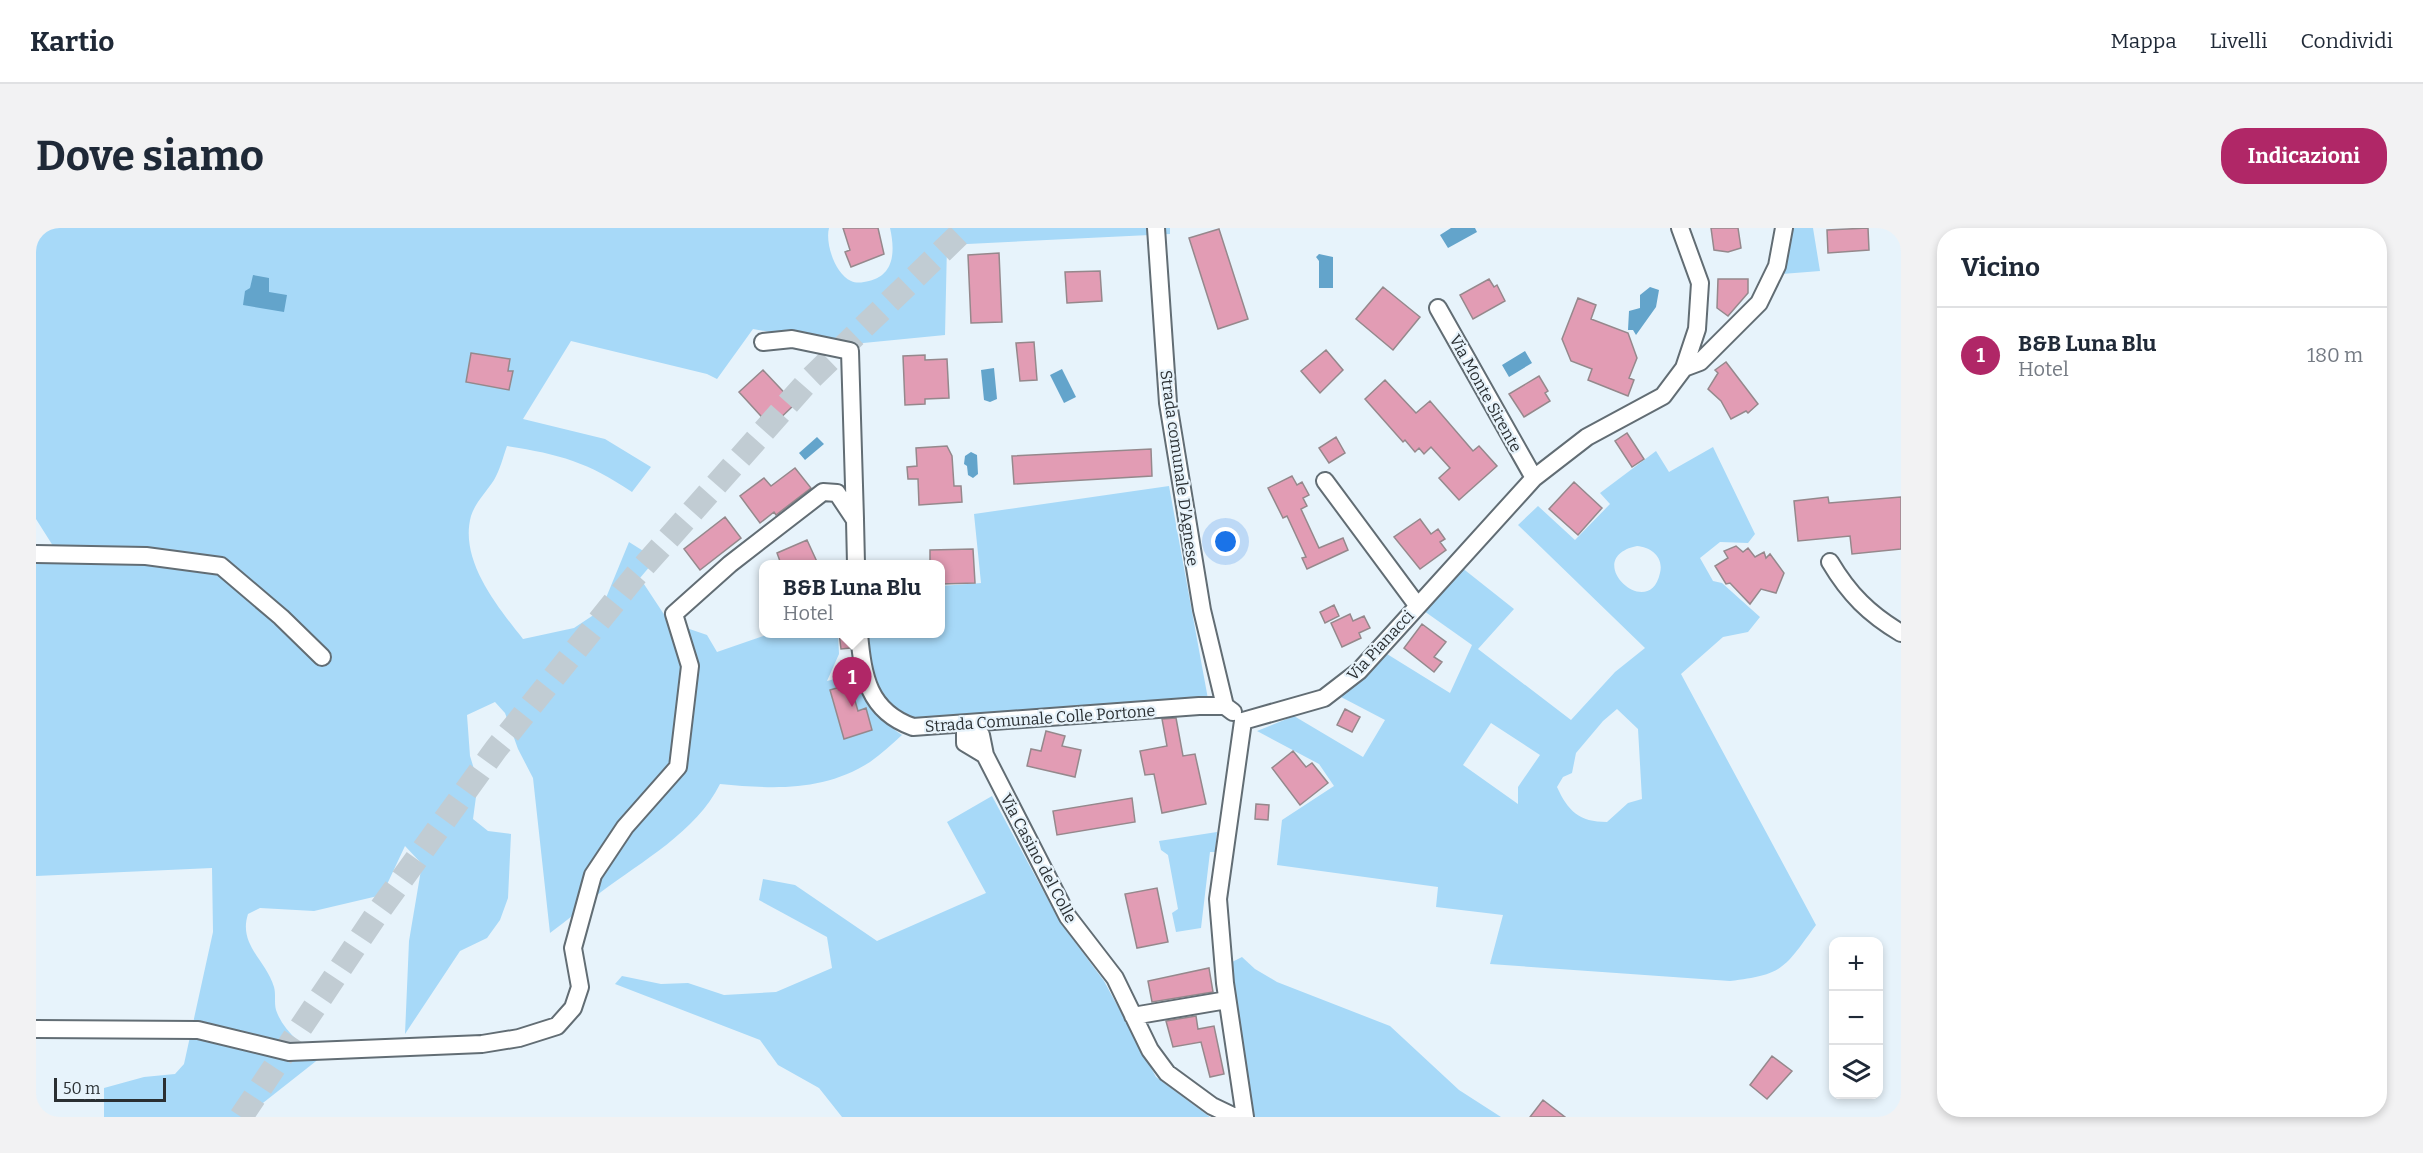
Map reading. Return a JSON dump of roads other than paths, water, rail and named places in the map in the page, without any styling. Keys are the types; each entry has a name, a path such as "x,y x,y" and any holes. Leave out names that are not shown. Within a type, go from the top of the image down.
{"street":[{"name":"Strada comunale D'Agnese","path":"1156,228 1168,403 1202,610 1225,706"},
{"name":"Via Pianacci","path":"1243,721 1324,698 1359,671 1534,478 1587,436 1663,396 1684,368 1697,329 1701,283 1680,228"},
{"path":"1684,368 1700,362 1759,303 1777,266 1784,228"},
{"name":"Via Monte Sirente","path":"1438,308 1534,478"},
{"path":"763,342 792,339 850,351 856,560"},
{"path":"1324,481 1418,605"},
{"path":"36,1029 198,1030 289,1052 482,1044 519,1038 556,1026 573,1008 580,987 573,948 593,875 625,827 678,767 690,666 674,614 730,564 823,492 837,493 855,520"},
{"path":"36,554 146,556 221,566 281,617 322,657"},
{"path":"1830,562 1846,589 1865,610 1901,633"},
{"name":"Strada Comunale Colle Portone","path":"860,638 862,662 869,690 889,715 913,727 1225,706"},
{"path":"1225,706 1243,721 1218,899 1227,1000 1245,1117"},
{"name":"Via Casino del Colle","path":"965,724 965,743 985,755 1068,917 1115,978 1150,1050 1167,1073 1212,1106 1235,1117"},
{"path":"1134,1016 1227,1000"}],"tunnel":[{"path":"241,1117 376,915 496,749 636,575 810,379 966,228"}],"place":[{"name":"B&B Luna Blu","path":"852,707"}]}
